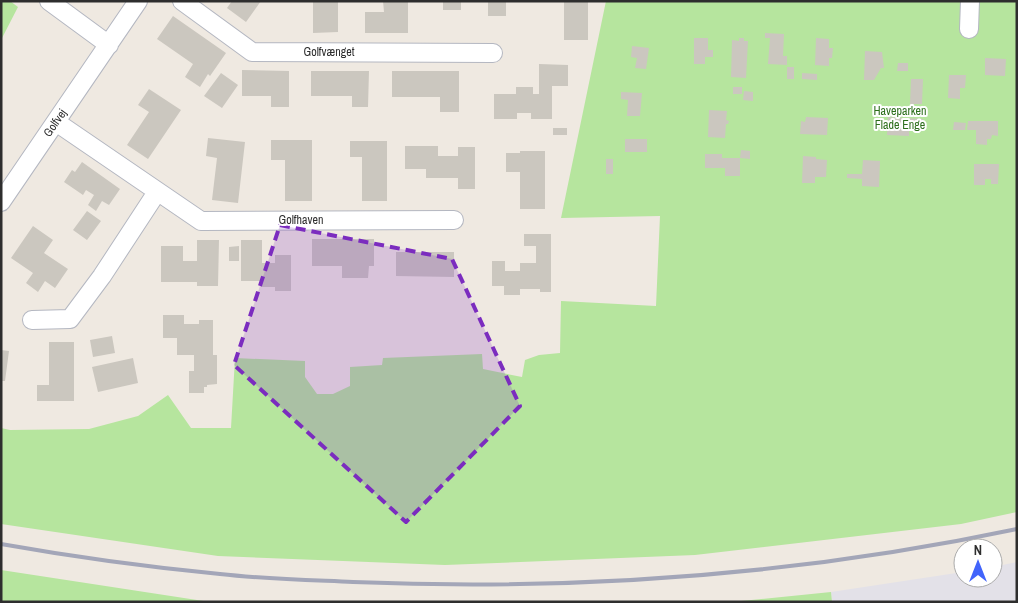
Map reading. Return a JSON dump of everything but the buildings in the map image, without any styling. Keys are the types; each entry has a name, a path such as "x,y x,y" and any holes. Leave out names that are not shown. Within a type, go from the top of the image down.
{"street":[{"path":"49,1 109,45"},
{"name":"Golfvej","path":"1,202 138,1"},
{"name":"Golfvænget","path":"182,1 252,52 493,53"},
{"path":"969,29 970,1"},
{"name":"Golfhaven","path":"56,122 201,220 454,220"},
{"path":"32,320 70,319 102,276 157,192"}],"highlighted area":[{"path":"280,225 452,259 520,406 406,522 234,365"}],"shaded area":[{"path":"1017,562 1017,602 832,602 831,592 953,574 953,588 1003,588 1003,565"}],"green space":[{"path":"1,1 10,1 18,7 1,40"},
{"name":"Haveparken Flade Enge","path":"606,1 1017,1 1017,512 961,524 695,555 445,565 218,556 1,524 1,428 10,430 89,429 138,416 168,395 191,428 231,428 235,358 305,361 305,377 317,394 333,394 350,386 350,367 382,365 383,358 482,354 483,369 522,377 525,360 539,355 560,353 561,301 656,306 660,216 561,218"},
{"path":"1,570 210,602 1,602"},
{"path":"831,592 832,602 731,602"}],"railway":[{"path":"1,544 138,565 253,577 353,582 520,584 687,576 770,568 853,558 1017,529"}]}
